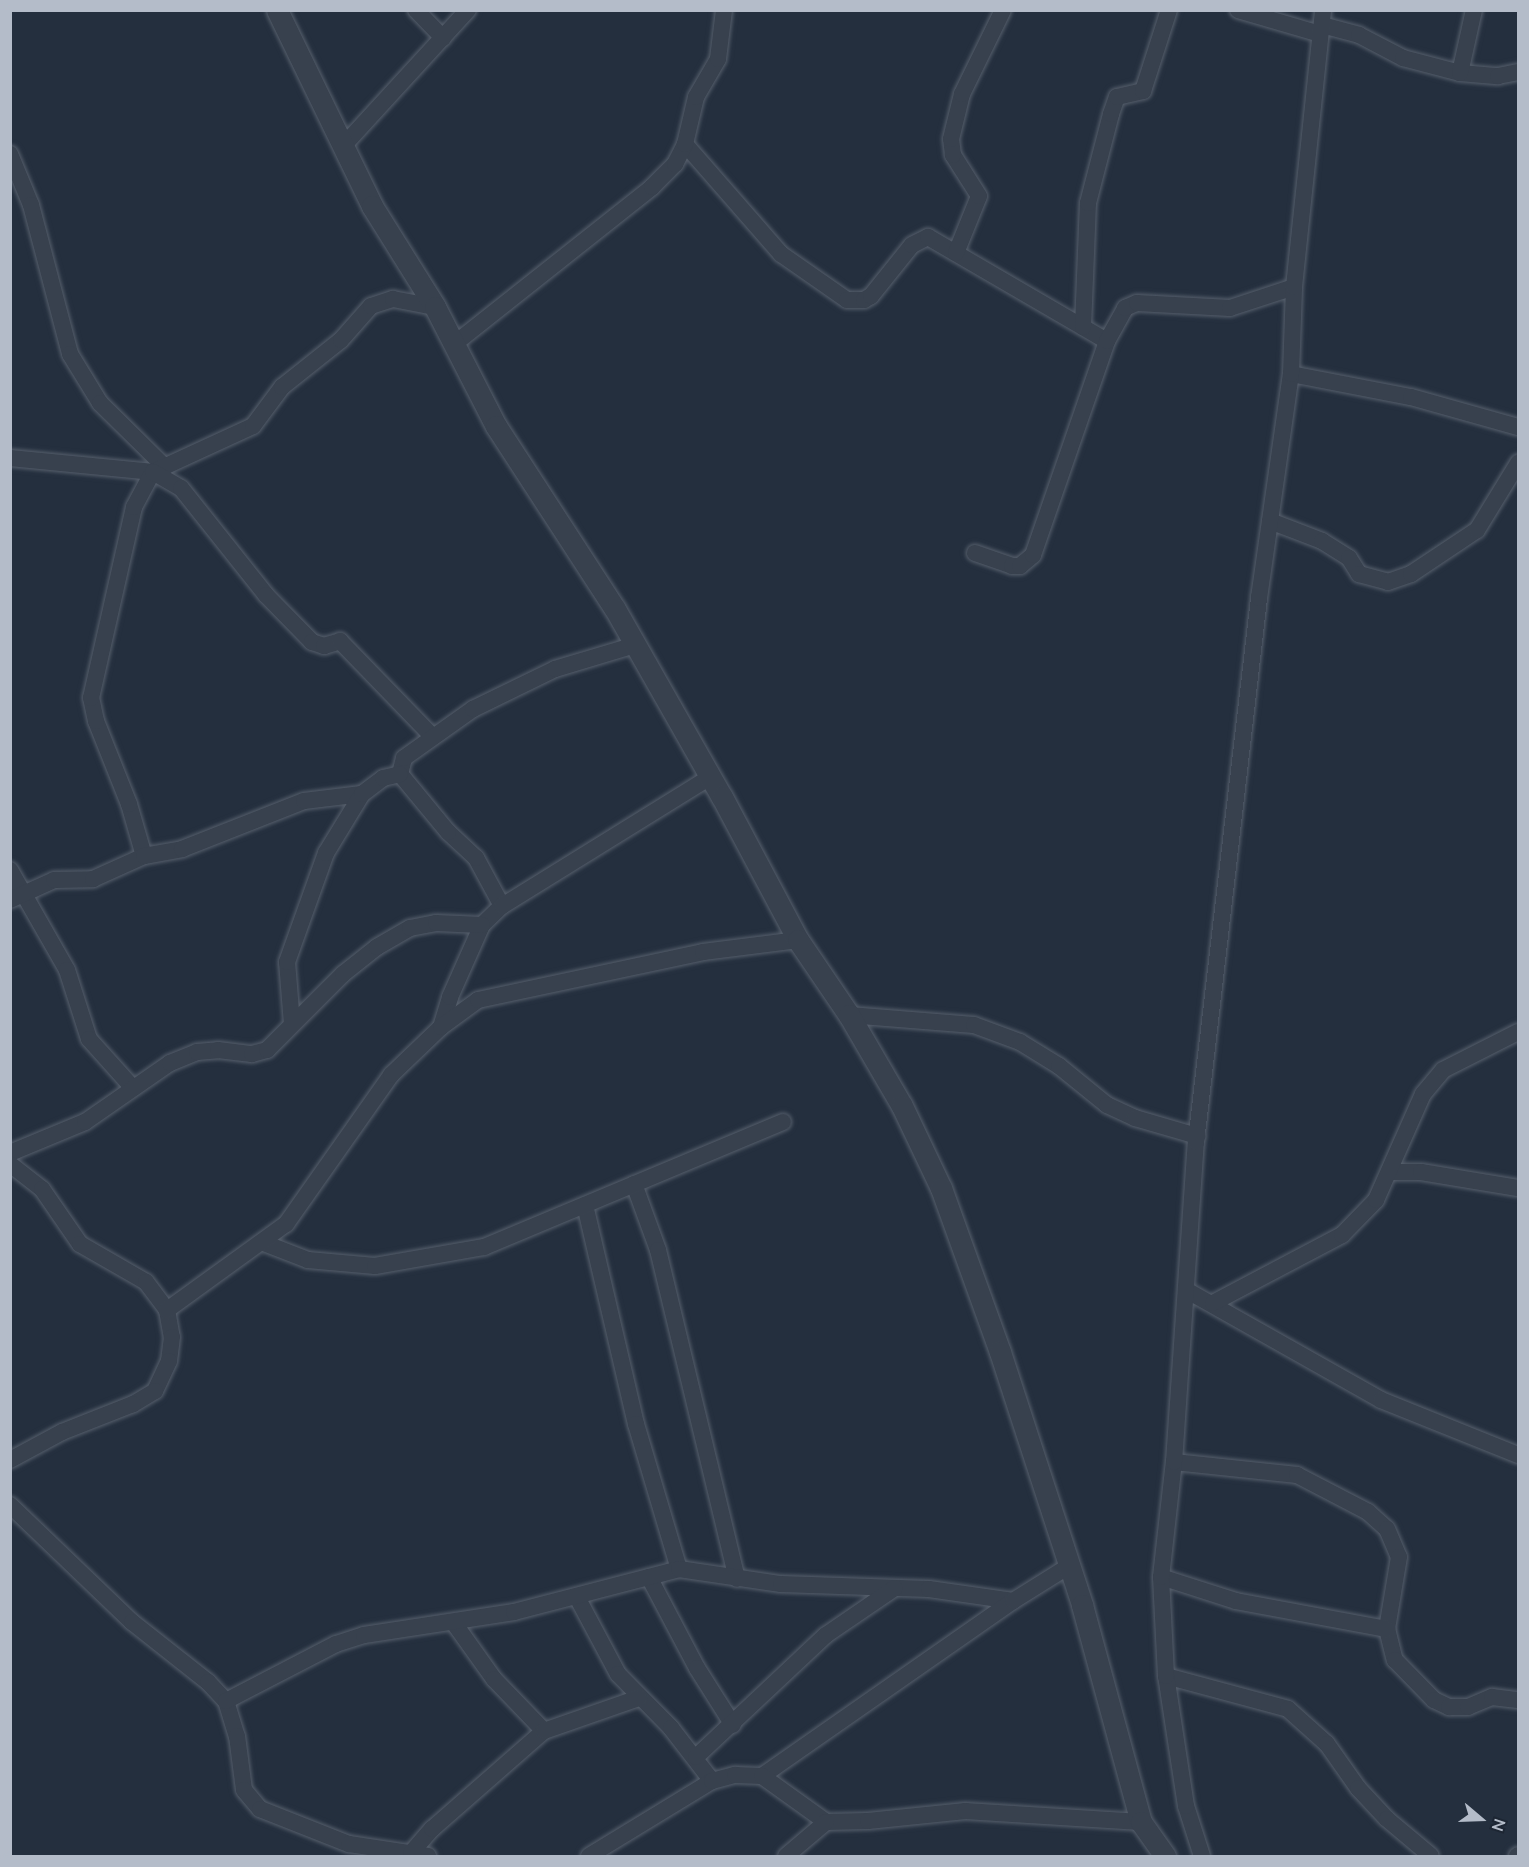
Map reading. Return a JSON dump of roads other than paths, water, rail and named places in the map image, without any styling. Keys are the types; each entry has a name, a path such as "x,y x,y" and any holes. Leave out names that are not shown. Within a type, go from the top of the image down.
{"street":[{"path":"277,10 345,144 372,206 435,307 496,426 635,645 710,777 798,940 849,1015 902,1106 941,1188 1000,1352 1069,1566 1141,1821 1165,1857"},
{"path":"416,10 443,38"},
{"path":"345,144 468,10"},
{"path":"453,345 652,187 675,164 684,144 696,97 718,59 724,10"},
{"path":"956,253 979,196 953,155 951,139 962,94 1003,10"},
{"path":"1083,327 1088,203 1111,114 1118,97 1143,91 1169,10"},
{"path":"1238,10 1322,23 1359,35 1403,58 1460,73 1498,76 1518,72"},
{"path":"1460,73 1474,10"},
{"path":"1202,1857 1186,1806 1166,1676 1161,1577 1174,1462 1197,1136 1270,521 1291,374 1294,287 1322,23"},
{"path":"684,144 781,254 847,300 864,300 871,296 918,239 928,237 1107,341"},
{"path":"10,154 31,205 70,354 99,403 159,470 181,488 266,595 312,642 324,646 340,641 431,735"},
{"path":"975,553 1012,566 1029,561 1033,555 1107,341 1121,313 1131,304 1230,308 1294,287"},
{"path":"10,458 159,470 253,426 282,387 341,340 371,306 393,299 435,307"},
{"path":"1291,374 1411,397 1518,427"},
{"path":"1270,521 1322,541 1349,558 1359,574 1388,582 1410,574 1477,530 1518,463"},
{"path":"144,856 126,795 96,720 91,698 134,507 159,470"},
{"path":"400,774 409,752 431,735 473,709 555,669 635,645"},
{"path":"292,1024 287,962 291,943 326,853 362,794 382,778 400,774"},
{"path":"400,774 448,832 476,858 502,906"},
{"path":"441,1027 450,997 482,925 502,906 710,777"},
{"path":"16,898 54,880 93,879 144,856 182,849 304,801 362,794"},
{"path":"10,870 16,898 67,970 89,1039 133,1088"},
{"path":"10,1153 86,1122 170,1063 196,1052 261,1054 343,974 377,947 410,928 436,923 482,925"},
{"path":"167,1310 264,1243 286,1224 391,1076 441,1027 478,1000 501,993 703,952 798,940"},
{"path":"849,1015 974,1025 1020,1042 1059,1066 1107,1105 1159,1127 1197,1136"},
{"path":"1213,1303 1342,1235 1376,1200 1423,1094 1443,1070 1518,1032"},
{"path":"264,1243 308,1260 375,1266 484,1247 783,1122"},
{"path":"10,1164 42,1189 80,1244 146,1282 167,1310 172,1337 169,1361 155,1391 133,1404 62,1432 10,1460"},
{"path":"1390,1172 1421,1172 1518,1188"},
{"path":"634,1184 658,1250 737,1580"},
{"path":"585,1205 636,1424 678,1569"},
{"path":"1186,1290 1213,1303 1381,1400 1518,1455"},
{"path":"1174,1462 1297,1475 1368,1512 1388,1529 1399,1557 1388,1629 1395,1659 1434,1700 1449,1707 1468,1707 1492,1697 1518,1700"},
{"path":"10,1505 132,1622 208,1682 226,1701 237,1736 244,1790 260,1809 349,1844 419,1855 471,1793 544,1731 639,1698"},
{"path":"762,1776 1012,1601 1069,1566"},
{"path":"226,1701 336,1644 364,1635 454,1623 577,1597 678,1569 737,1580 815,1587 896,1587 1012,1601"},
{"path":"649,1577 697,1668 733,1725"},
{"path":"1161,1577 1236,1601 1388,1629"},
{"path":"696,1757 733,1725 826,1635 896,1587"},
{"path":"577,1597 602,1650 639,1698 696,1757 712,1781"},
{"path":"454,1623 494,1679 544,1731"},
{"path":"1166,1676 1288,1709 1321,1738 1380,1811 1431,1857"},
{"path":"588,1857 712,1781 735,1775 762,1776 826,1822 868,1821 964,1811 1141,1821"},
{"path":"786,1857 826,1822"}]}
